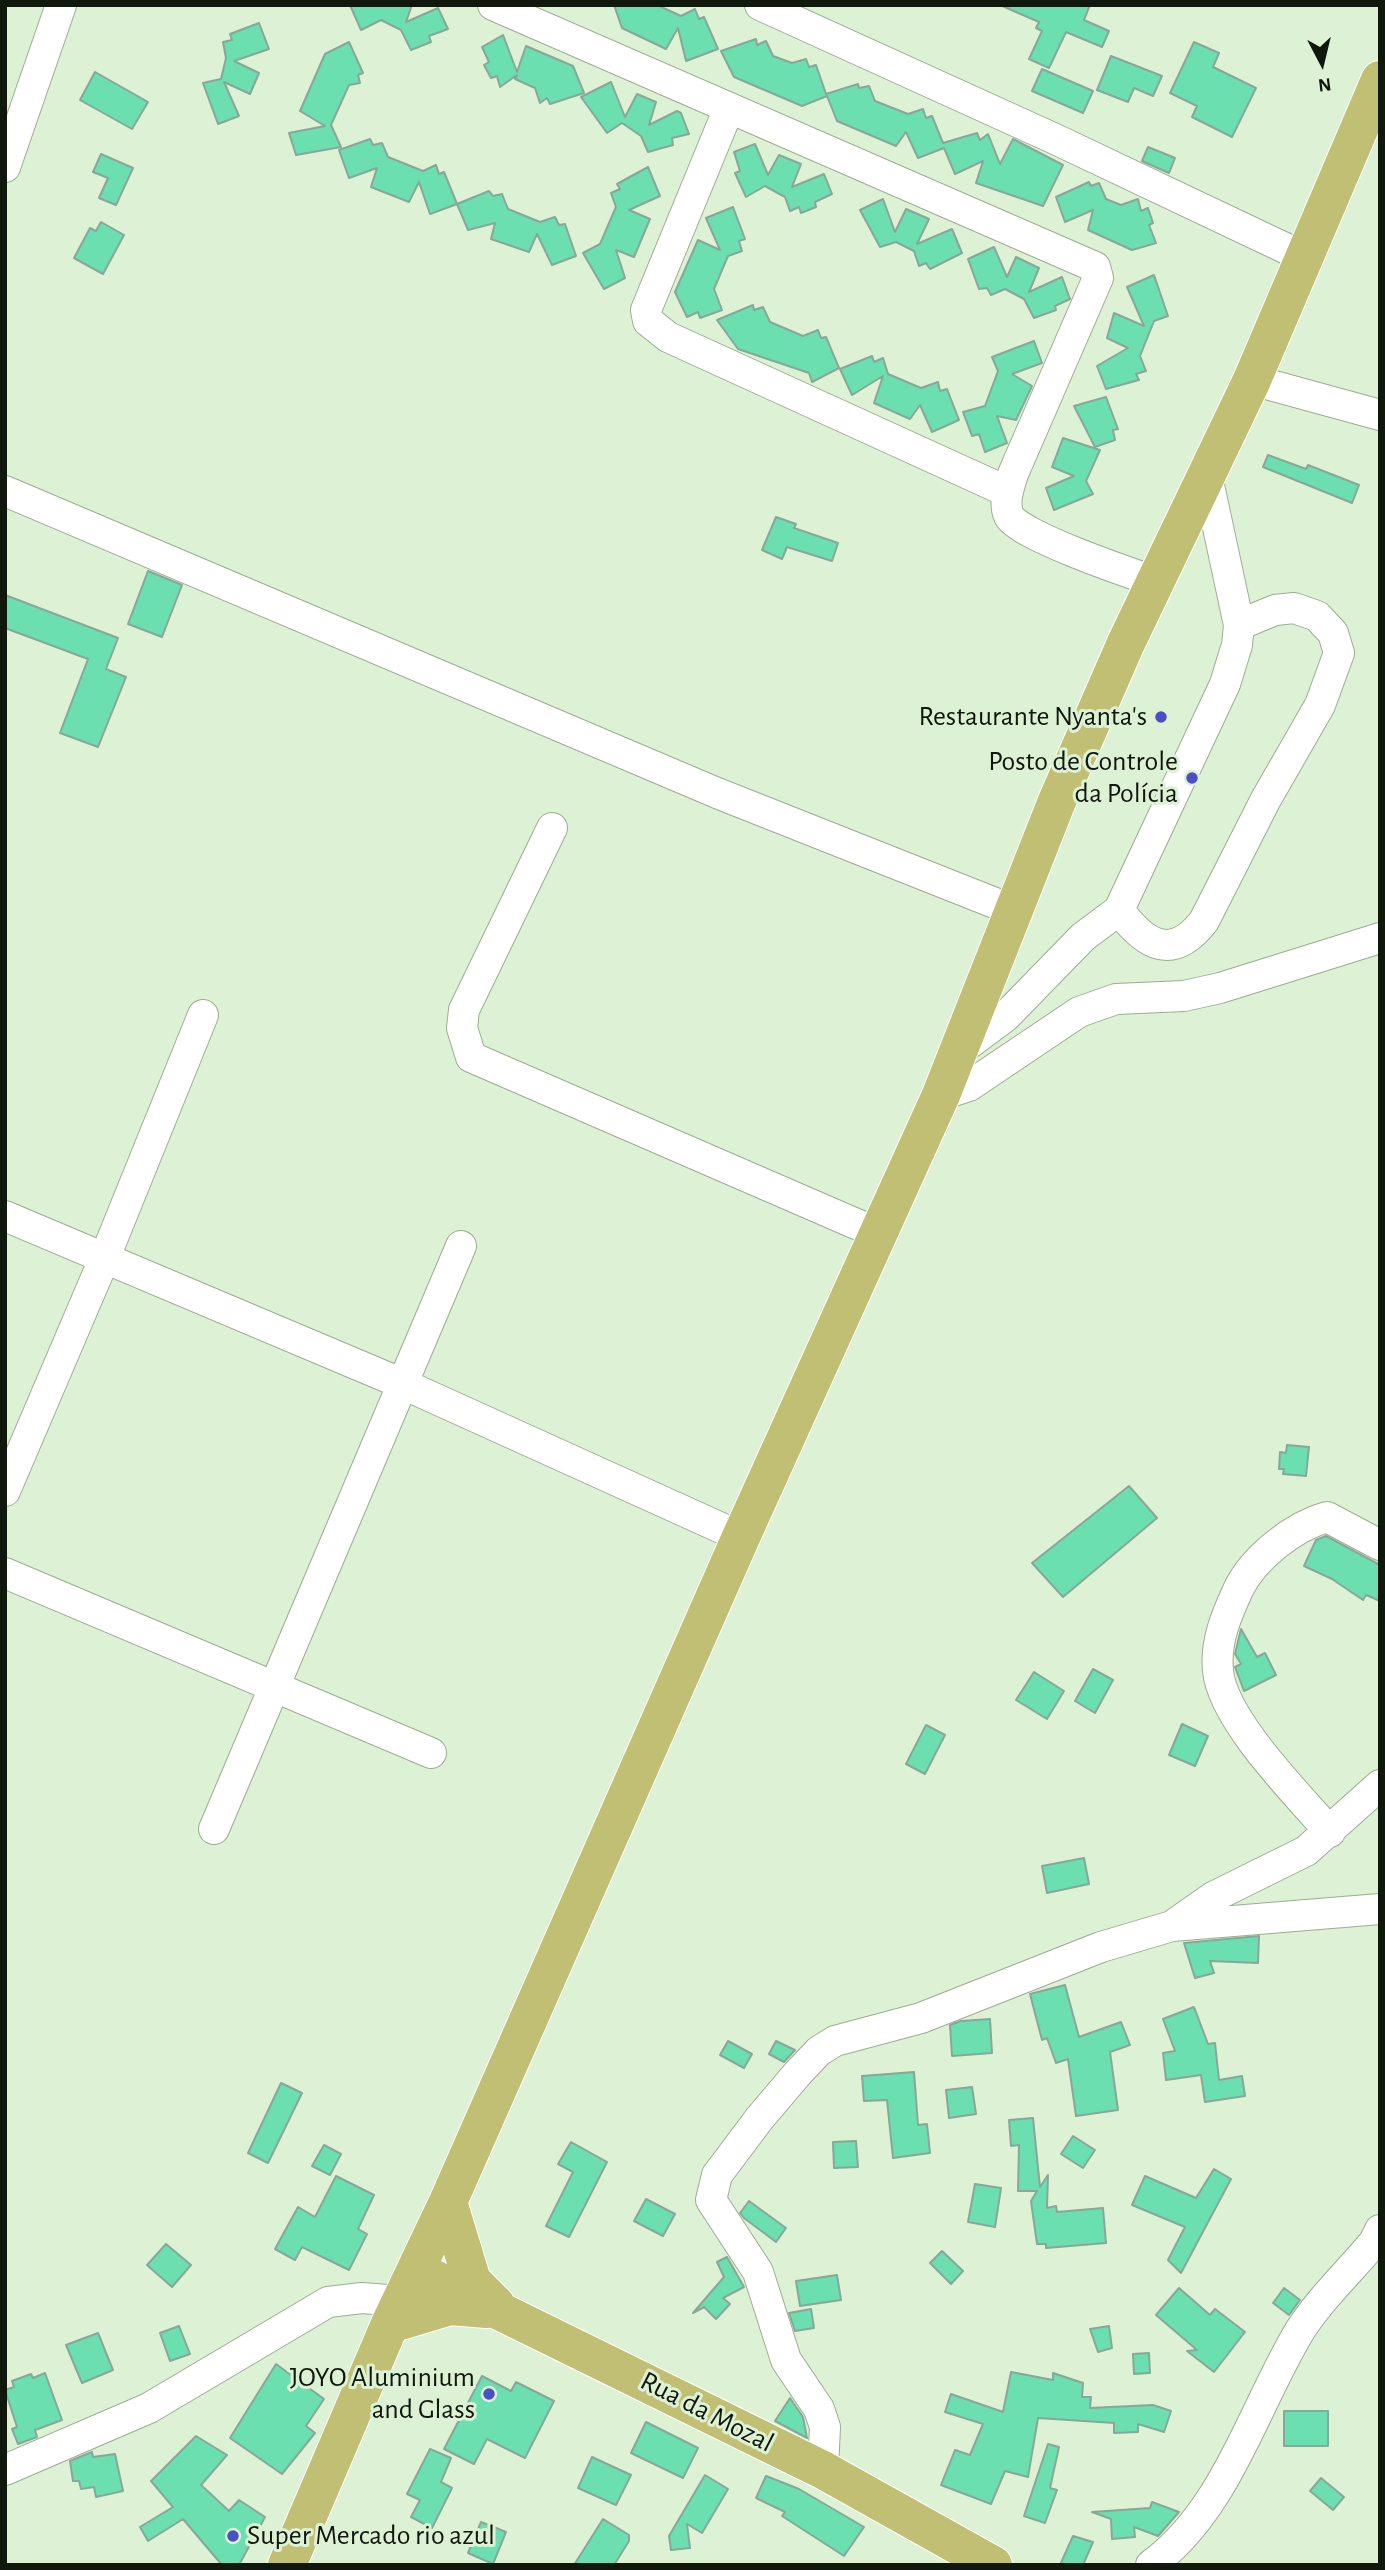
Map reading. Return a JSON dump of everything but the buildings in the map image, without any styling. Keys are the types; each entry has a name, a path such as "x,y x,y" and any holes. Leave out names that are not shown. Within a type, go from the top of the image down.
{"main road":[{"path":"288,2565 402,2298 448,2202 741,1537 941,1095 1062,789 1306,258 1371,124 1380,80"},
{"path":"448,2202 472,2281 502,2311"},
{"path":"402,2298 502,2311"},
{"name":"Rua da Mozal","path":"402,2298 502,2311 823,2470 993,2565"}],"street":[{"path":"5,167 61,5"},
{"path":"493,5 1095,267 1098,278 1008,492 1006,507 1011,520 1081,556 1156,582"},
{"path":"760,5 1055,139 1306,258"},
{"path":"729,108 646,310 648,321 668,337 1008,492"},
{"path":"1252,380 1380,415"},
{"path":"958,1052 1005,1017 1083,937 1119,910 1225,684 1237,645 1239,625 1207,476"},
{"path":"5,491 717,793 1015,911"},
{"path":"1119,910 1135,932 1151,944 1174,944 1192,936 1204,921 1266,799 1320,705 1339,653 1333,633 1317,616 1294,608 1275,610 1239,625"},
{"path":"552,828 464,1010 462,1028 471,1057 877,1233"},
{"path":"941,1095 970,1087 1079,1012 1116,999 1184,996 1220,988 1380,938"},
{"path":"5,1491 105,1257 203,1015"},
{"path":"5,1216 402,1384 741,1537"},
{"path":"214,1829 461,1246"},
{"path":"1329,1832 1245,1731 1222,1691 1217,1658 1223,1623 1244,1577 1261,1558 1313,1521 1327,1517 1342,1522 1380,1545"},
{"path":"5,1573 431,1753"},
{"path":"1172,1926 1213,1897 1306,1851 1380,1785"},
{"path":"823,2470 825,2427 819,2409 786,2360 758,2272 711,2200 717,2175 798,2073 819,2051 835,2041 921,2018 1101,1947 1172,1926 1321,1916 1380,1909"},
{"path":"1150,2565 1166,2553 1201,2511 1241,2447 1301,2330 1374,2242 1380,2230"},
{"path":"5,2470 149,2408 328,2302 362,2298 402,2298"}],"place":[{"name":"Restaurante Nyanta's","path":"1161,717"},
{"name":"Posto de Controle da Polícia","path":"1192,778"},
{"name":"JOYO Aluminium and Glass","path":"489,2394"},
{"name":"Super Mercado rio azul","path":"233,2536"}]}
